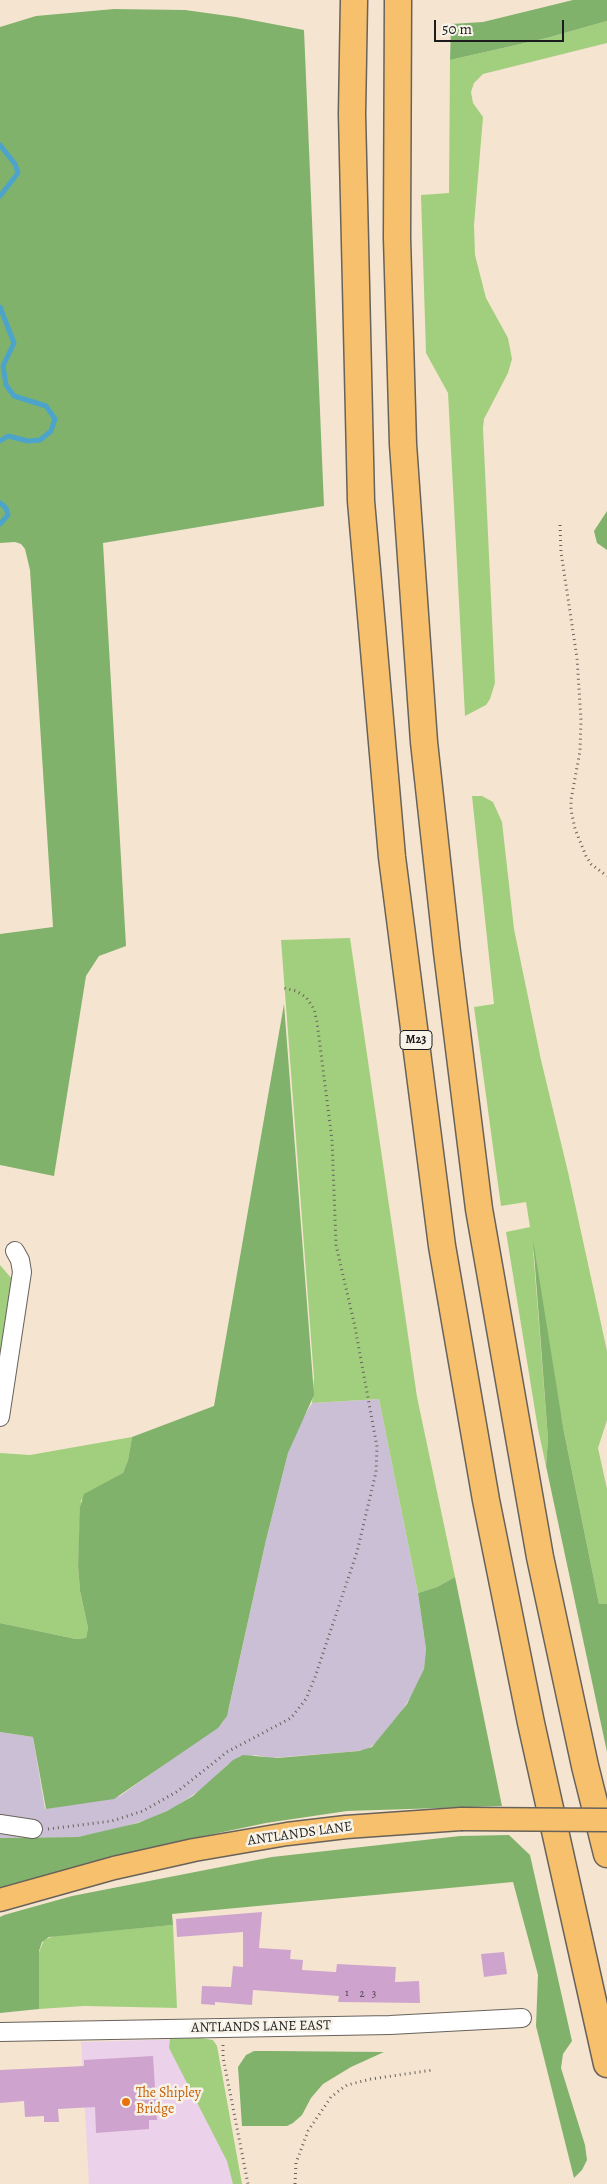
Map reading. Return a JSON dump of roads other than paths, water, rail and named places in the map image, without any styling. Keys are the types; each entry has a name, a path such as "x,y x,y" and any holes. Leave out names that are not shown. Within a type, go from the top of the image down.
{"highway":[{"name":"M23","path":"354,0 352,114 361,501 392,856 442,1246 486,1500 531,1723 607,2064"},
{"path":"398,0 397,238 403,444 424,742 447,952 479,1208 540,1557 585,1766 607,1854"}],"main road":[{"name":"ANTLANDS LANE","path":"0,1900 114,1868 194,1850 287,1834 346,1827 461,1819 607,1820"}],"street":[{"path":"0,1417 22,1272 20,1260 15,1251"},
{"path":"0,1824 33,1829"},
{"name":"ANTLANDS LANE EAST","path":"0,2032 390,2025 522,2018"}],"waterway":[{"path":"0,145 15,164 18,173 0,196"},
{"path":"0,307 14,343 3,366 6,385 14,396 46,406 55,419 51,431 40,440 28,441 8,436 0,441"},
{"path":"0,503 6,508 8,515 0,524"}],"place":[{"name":"The Shipley Bridge","path":"126,2102"}]}
